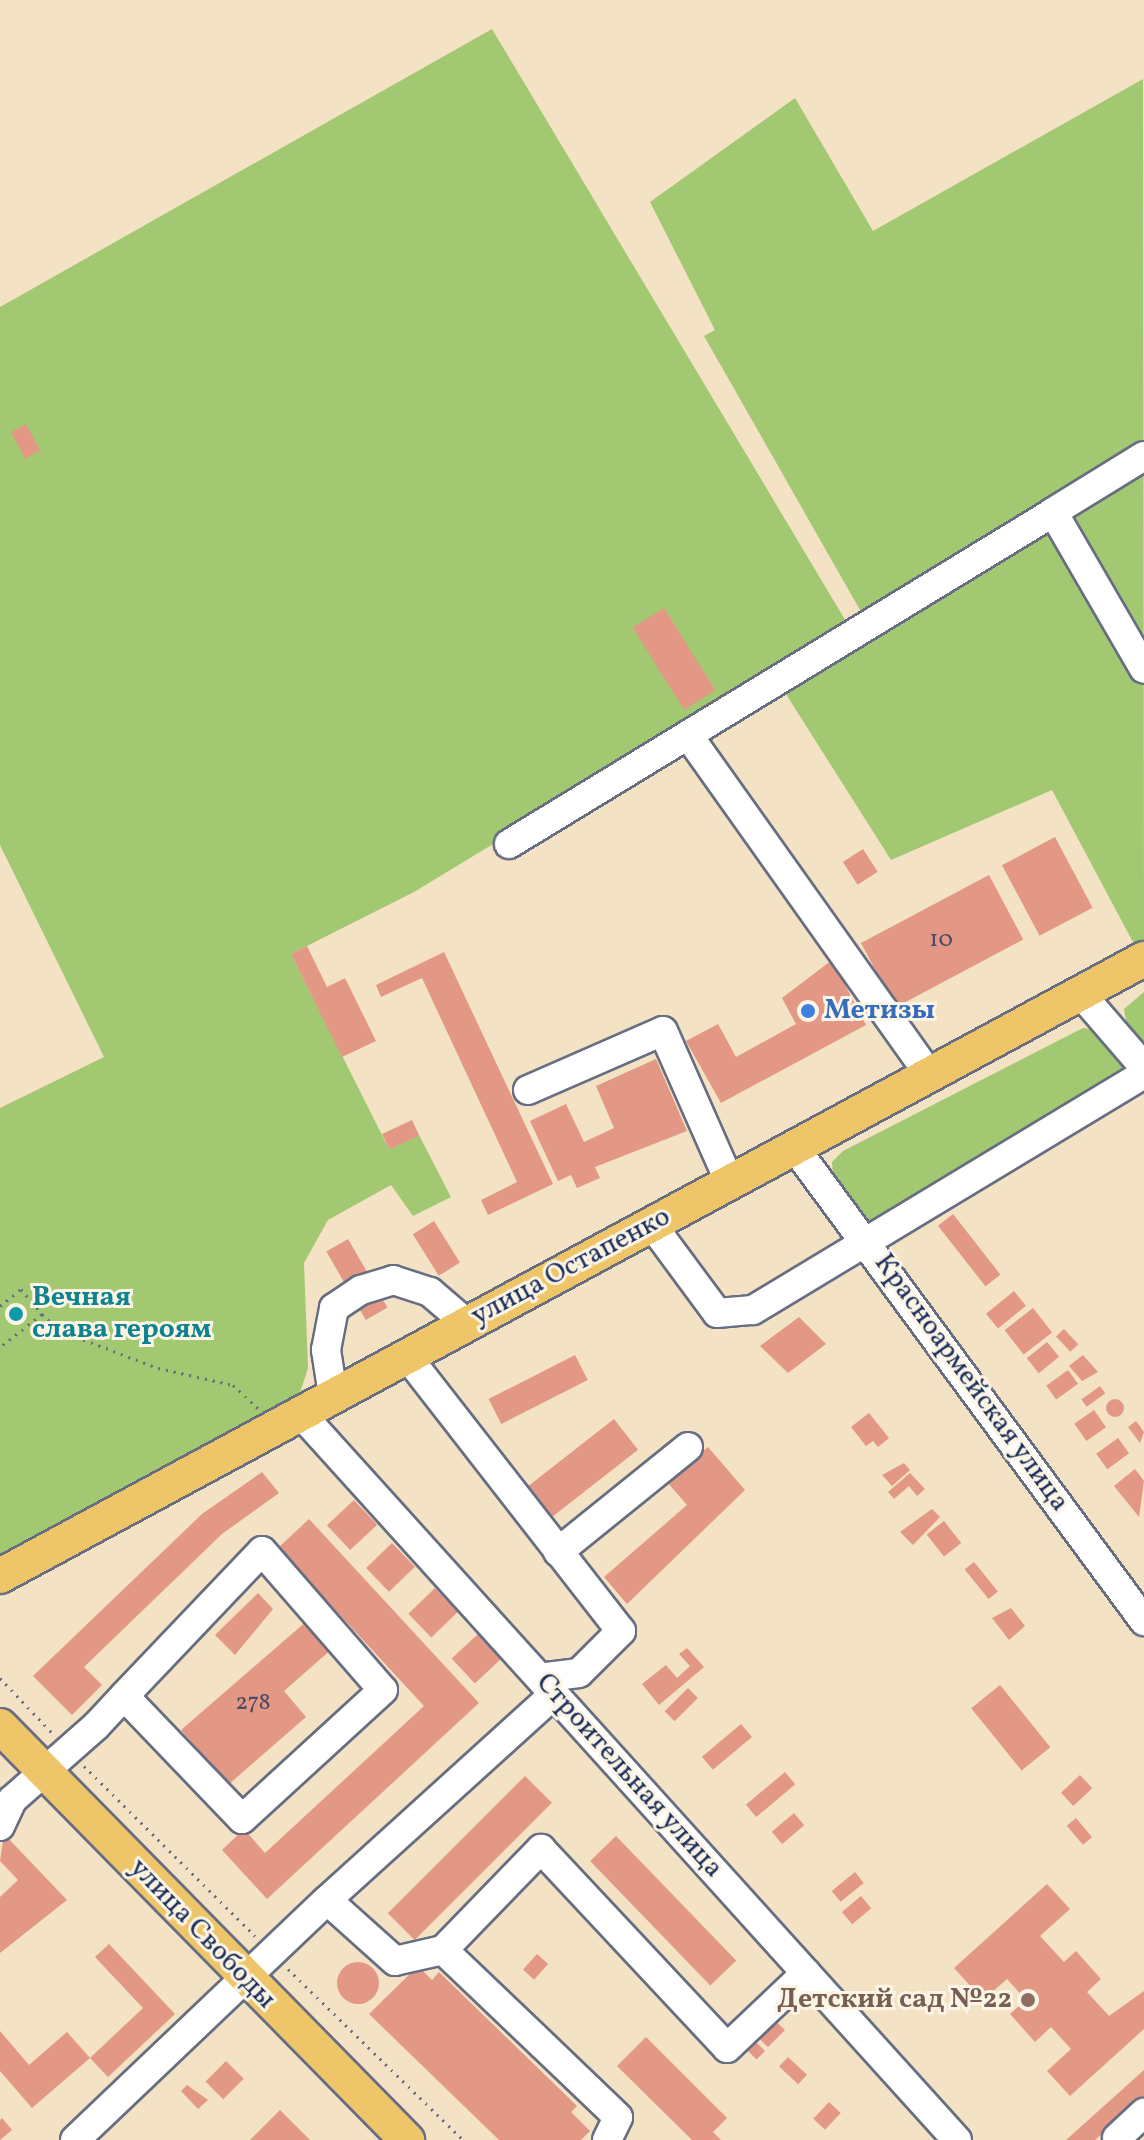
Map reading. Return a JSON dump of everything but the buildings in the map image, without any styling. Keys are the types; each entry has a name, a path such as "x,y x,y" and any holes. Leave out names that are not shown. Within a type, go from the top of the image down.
{"main road":[{"name":"улица Остапенко","path":"0,1576 465,1322 652,1225 1144,959"},
{"name":"улица Свободы","path":"0,1726 55,1760 247,1981 407,2140"}],"street":[{"path":"509,844 1144,456"},
{"path":"1057,510 1144,669"},
{"path":"688,735 930,1075"},
{"path":"1081,994 1144,1067"},
{"path":"528,1090 663,1031 730,1183"},
{"path":"652,1225 717,1313 731,1316 827,1266 863,1237 1144,1074"},
{"name":"Красноармейская улица","path":"795,1148 1144,1621"},
{"path":"333,1395 326,1350 334,1308 361,1290 393,1280 430,1292 465,1322"},
{"path":"75,2140 247,1981 272,1953 547,1686 579,1673 621,1631 406,1355"},
{"name":"Строительная улица","path":"289,1419 547,1686 957,2140"},
{"path":"558,1552 688,1447"},
{"path":"0,1826 12,1800 124,1696 262,1551 383,1690 242,1819 124,1696"},
{"path":"327,1900 395,1961 443,1950 541,1849 727,2048 806,1973"},
{"path":"443,1950 618,2117 607,2140"},
{"path":"1117,2139 1144,2113"}],"path":[{"path":"0,1306 21,1289 61,1331 158,1368 233,1385 289,1419"},
{"path":"0,1347 42,1314"},
{"path":"0,1678 55,1760 272,1953 463,2140"}],"green space":[{"path":"492,29 850,628 414,892 291,954 389,1149 419,1135 451,1197 413,1216 391,1185 328,1220 304,1263 308,1368 300,1393 0,1556 0,1108 104,1057 0,845 0,307"},
{"path":"1143,79 1144,939 1134,944 1052,790 891,860 777,680 868,624 704,336 715,330 650,202 795,98 873,231"},
{"path":"1144,992 1144,1046 1127,1026 1124,1009"},
{"path":"1083,1028 1099,1030 1144,1068 874,1231 833,1179 832,1162 843,1151"}],"place":[{"name":"Метизы","path":"808,1011"},
{"name":"Вечная слава героям","path":"16,1314"},
{"name":"Детский сад №22","path":"1028,2000"}]}
